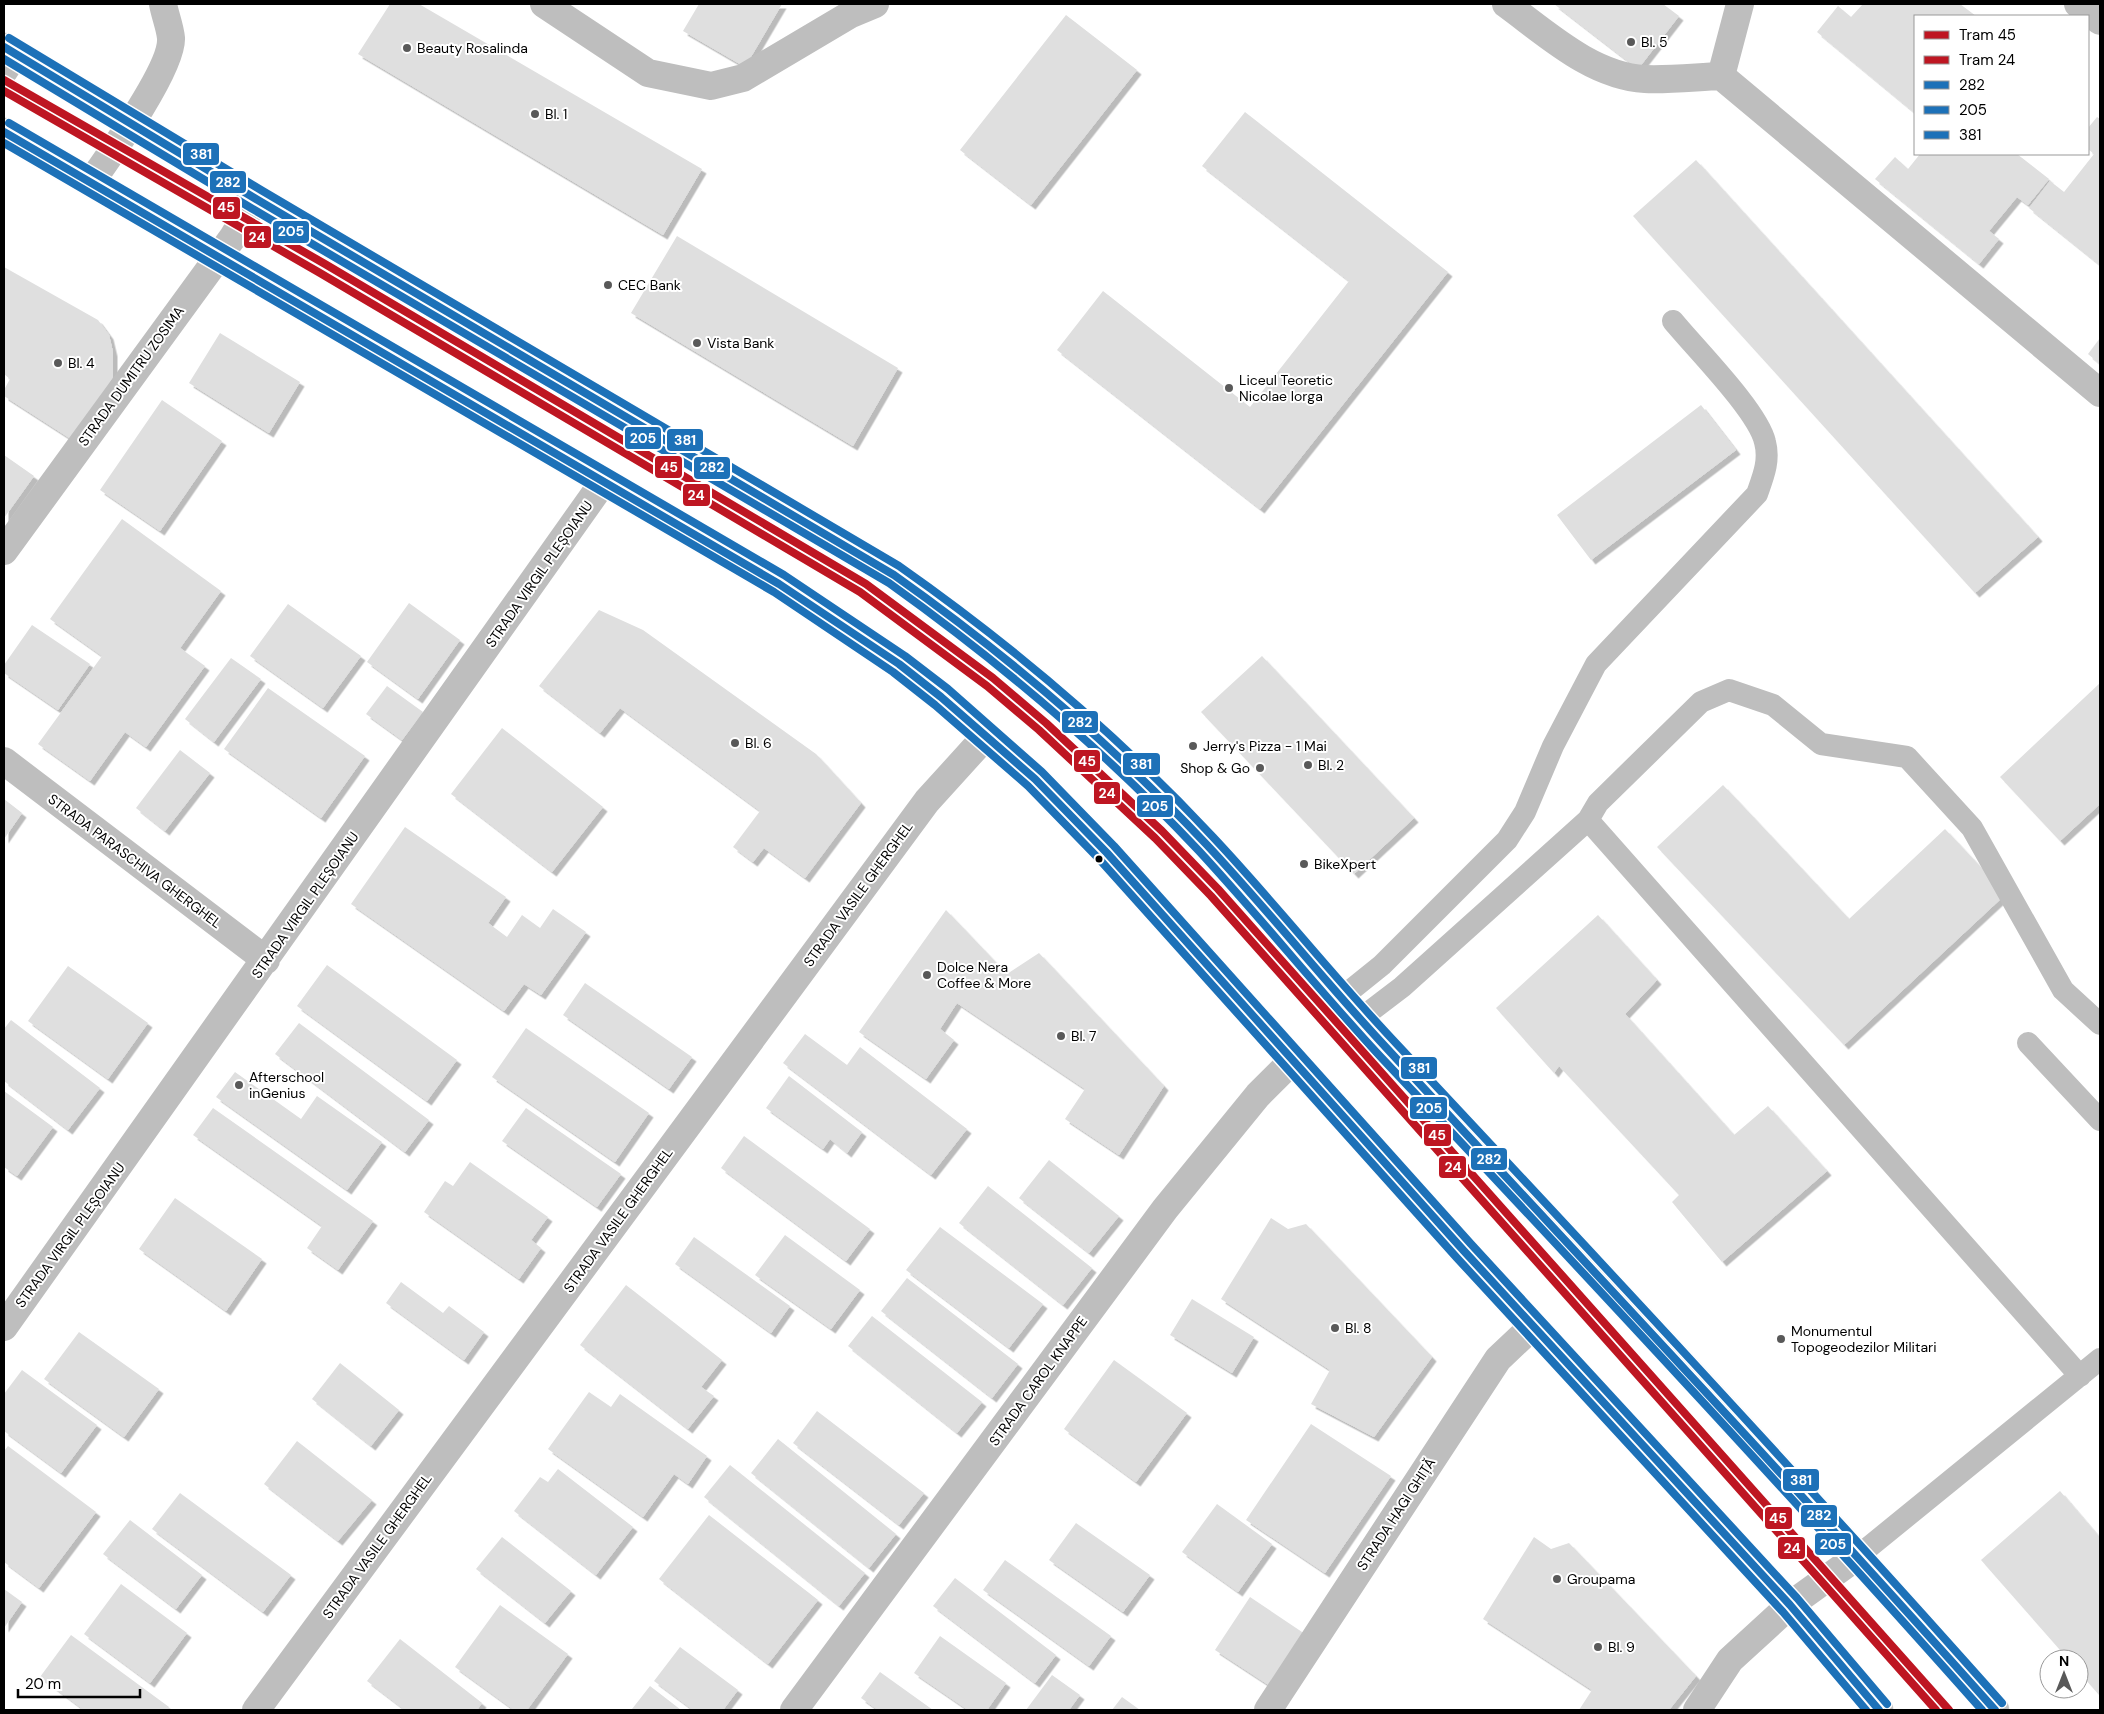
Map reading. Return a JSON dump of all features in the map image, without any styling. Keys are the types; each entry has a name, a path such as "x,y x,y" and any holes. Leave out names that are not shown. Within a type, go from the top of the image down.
{"street":[{"path":"92,182 131,123 169,53 171,38 163,4"},
{"path":"544,4 648,74 711,86 743,78 851,14 875,4"},
{"path":"1506,4 1573,52 1608,71 1644,79 1721,76 2100,393"},
{"path":"1721,76 1740,4"},
{"path":"2078,4 2100,21"},
{"path":"8,57 131,123 256,199 797,517 894,576 948,612 1000,651 1087,726 1181,818 1360,1019 1858,1556 1995,1710"},
{"path":"4,132 779,584 899,664 986,736 1035,779 1107,852 1533,1326 1790,1605 1879,1710"},
{"name":"STRADA DUMITRU ZOSIMA","path":"4,551 219,256 256,199"},
{"name":"STRADA VIRGIL PLEȘOIANU","path":"4,1328 604,481"},
{"name":"STRADA VASILE GHERGHEL","path":"256,1710 927,801 986,736"},
{"name":"STRADA PARASCHIVA GHERGHEL","path":"4,761 266,960"},
{"name":"STRADA CAROL KNAPPE","path":"794,1710 1165,1209 1258,1095 1292,1060"},
{"name":"STRADA HAGI GHIȚĂ","path":"1268,1710 1498,1359 1533,1326"},
{"path":"1697,1710 1730,1660 1790,1605 1858,1556"}],"lane":[{"path":"1341,998 1382,965 1507,840 1525,812 1553,746 1596,664 1757,494 1767,467 1765,442 1754,417 1673,321"},
{"path":"1360,1019 1402,986 1588,820 1598,803 1701,702 1729,690 1773,705 1821,744 1907,757 1972,828 2037,940 2062,990 2100,1024"},
{"path":"1588,820 2080,1376"},
{"path":"2028,1043 2100,1120"},
{"path":"1858,1556 2100,1360"}],"building":[{"name":"Bl. 1","path":"390,4 419,4 702,169 663,235 358,54"},
{"path":"699,4 782,4 745,67 683,31"},
{"name":"Bl. 5","path":"1554,4 1663,4 1679,16 1638,69"},
{"path":"1863,4 1960,4 1975,15 1914,15 1914,112 1817,32 1838,6 1851,17"},
{"path":"1066,15 1137,70 1031,205 960,150"},
{"path":"1245,112 1448,272 1260,509 1057,350 1103,291 1250,407 1349,281 1202,166"},
{"path":"2097,117 2100,119 2100,265 2029,208 2050,181 2064,192 2094,154 2089,150 2089,127"},
{"path":"1919,155 2018,155 2049,179 2028,205 2017,197 1989,231 1999,239 1979,264 1875,179 1895,157 1908,169"},
{"path":"1696,160 2038,537 1975,593 1633,216"},
{"path":"677,236 898,368 853,446 631,313"},
{"name":"Bl. 4","path":"4,267 98,320 109,335 113,352 113,377 74,441 4,396 4,390 10,379 4,374"},
{"path":"220,333 300,382 269,433 189,383"},
{"path":"2100,338 2100,364 2088,354"},
{"path":"162,400 222,441 160,531 100,490"},
{"path":"1701,405 1736,450 1591,560 1557,515"},
{"path":"4,455 34,476 4,518"},
{"path":"122,519 221,591 180,648 205,666 146,747 125,732 90,781 38,744 102,656 50,619"},
{"path":"409,603 460,640 418,699 367,662"},
{"path":"288,604 361,656 323,708 250,656"},
{"name":"Bl. 6","path":"599,610 643,630 816,754 861,803 805,878 764,848 753,862 733,847 760,811 620,708 600,733 539,686"},
{"path":"32,625 90,664 58,710 4,673 4,665"},
{"name":"Bl. 2","path":"1262,656 1414,818 1354,874 1201,712"},
{"path":"231,658 261,679 214,742 185,719"},
{"path":"2100,683 2100,804 2060,841 2000,777"},
{"path":"387,686 423,712 402,740 366,714"},
{"path":"268,688 365,756 321,818 224,749"},
{"path":"502,728 603,807 552,872 451,794"},
{"path":"180,750 210,773 165,831 136,808"},
{"path":"1723,785 1849,919 1945,829 2006,894 1844,1045 1657,847"},
{"path":"4,799 22,813 4,839"},
{"path":"405,827 506,897 488,923 507,937 522,915 540,928 553,909 586,932 541,995 524,984 504,1011 351,904"},
{"name":"Bl. 7","path":"946,910 1007,974 1039,953 1164,1086 1119,1155 1065,1119 1085,1089 957,1003 940,1029 954,1040 926,1079 859,1032"},
{"path":"1598,915 1657,980 1625,1014 1734,1135 1768,1106 1827,1171 1722,1262 1672,1202 1679,1195 1559,1066 1554,1073 1496,1008"},
{"path":"327,965 457,1060 427,1101 297,1006"},
{"path":"68,966 148,1023 108,1079 28,1021"},
{"path":"585,983 692,1057 669,1089 563,1015"},
{"path":"11,1020 100,1088 68,1130 4,1081 4,1029"},
{"path":"299,1023 429,1120 405,1152 275,1054"},
{"path":"526,1028 649,1113 615,1162 492,1077"},
{"path":"805,1034 847,1065 860,1047 967,1129 931,1175 783,1063"},
{"path":"235,1072 301,1119 317,1096 382,1142 347,1190 216,1097"},
{"path":"789,1076 862,1132 847,1153 830,1139 823,1149 766,1108"},
{"path":"4,1091 53,1127 17,1176 4,1167"},
{"path":"213,1108 373,1221 338,1270 307,1248 322,1226 193,1135"},
{"path":"526,1108 621,1174 597,1207 502,1141"},
{"path":"744,1136 870,1229 846,1261 721,1168"},
{"path":"1049,1160 1119,1216 1089,1253 1019,1198"},
{"path":"470,1162 548,1217 531,1240 541,1248 519,1279 424,1212 445,1181 453,1186"},
{"path":"988,1186 1092,1268 1063,1305 959,1223"},
{"path":"175,1198 262,1259 226,1311 139,1249"},
{"name":"Bl. 8","path":"1271,1218 1288,1229 1306,1224 1432,1357 1374,1437 1311,1404 1330,1370 1221,1299"},
{"path":"940,1227 1043,1304 1009,1348 906,1270"},
{"path":"785,1235 860,1290 831,1329 755,1275"},
{"path":"694,1237 790,1306 771,1333 675,1264"},
{"path":"907,1278 1018,1364 992,1398 881,1311"},
{"path":"401,1282 443,1313 449,1306 484,1332 464,1360 386,1303"},
{"path":"626,1285 722,1360 701,1387 714,1396 688,1429 580,1345"},
{"path":"1192,1299 1254,1337 1232,1373 1170,1335"},
{"path":"872,1316 982,1402 957,1433 848,1346"},
{"path":"79,1332 159,1389 124,1437 44,1379"},
{"path":"1114,1360 1187,1413 1136,1482 1064,1429"},
{"path":"340,1363 399,1410 371,1446 312,1399"},
{"path":"22,1370 97,1425 61,1473 4,1431 4,1394"},
{"path":"589,1392 611,1407 620,1394 707,1456 688,1484 674,1474 643,1517 548,1449"},
{"path":"817,1411 924,1493 899,1525 793,1443"},
{"path":"1311,1424 1391,1476 1325,1573 1246,1520"},
{"path":"778,1439 896,1534 869,1568 751,1473"},
{"path":"297,1441 372,1500 338,1541 264,1484"},
{"path":"8,1446 96,1512 39,1588 4,1562 4,1451"},
{"path":"730,1465 865,1573 839,1606 704,1497"},
{"path":"558,1469 633,1527 596,1575 514,1511 540,1477 548,1482"},
{"path":"2060,1491 2100,1538 2100,1696 2089,1683 2089,1649 2059,1649 1981,1560"},
{"path":"180,1493 291,1575 263,1612 152,1529"},
{"path":"1217,1504 1272,1544 1238,1592 1182,1552"},
{"path":"709,1515 818,1600 768,1664 659,1579"},
{"path":"130,1520 202,1575 176,1609 103,1554"},
{"path":"1076,1523 1150,1575 1123,1612 1049,1560"},
{"path":"502,1537 571,1591 545,1623 476,1569"},
{"name":"Bl. 9","path":"1534,1537 1551,1549 1569,1543 1696,1676 1669,1710 1579,1710 1592,1690 1483,1619"},
{"path":"1005,1560 1111,1636 1089,1666 983,1590"},
{"path":"955,1578 1056,1655 1035,1683 933,1606"},
{"path":"121,1584 187,1633 150,1683 84,1634"},
{"path":"4,1589 22,1602 4,1628"},
{"path":"1250,1597 1305,1634 1270,1686 1215,1650"},
{"path":"500,1605 568,1654 527,1710 514,1710 455,1667"},
{"path":"71,1635 169,1707 167,1710 84,1710 40,1677"},
{"path":"940,1636 1006,1683 987,1710 968,1710 914,1673"},
{"path":"400,1639 482,1703 477,1710 405,1710 367,1681"},
{"path":"680,1647 738,1690 723,1710 693,1710 654,1681"},
{"path":"880,1672 933,1710 878,1710 861,1698"},
{"path":"1052,1675 1080,1695 1069,1710 1026,1710"},
{"path":"650,1686 681,1710 632,1709"},
{"path":"1122,1697 1140,1710 1112,1710"}],"tram line":[{"name":"45","path":"4,80 325,264 866,584 993,678 1046,723 1162,831 1218,889 1949,1710"},
{"name":"24","path":"4,91 320,273 860,592 987,686 1039,730 1155,838 1211,896 1936,1710"}],"transit line":[{"name":"381","path":"9,38 261,190 899,566 983,628 1063,693 1140,763 1213,837 1370,1015 1776,1453 2002,1703"},
{"name":"282","path":"4,47 256,199 894,575 1018,669 1134,771 1207,845 1381,1042 1766,1458 1995,1710"},
{"name":"205","path":"4,59 251,208 889,583 931,613 1012,677 1127,778 1199,851 1377,1053 1606,1297 1982,1710"},
{"name":"381","path":"9,123 784,575 905,656 948,689 1042,772 1114,846 1471,1244 1797,1598 1887,1704"},
{"name":"282","path":"4,132 779,584 899,664 941,697 1035,779 1107,853 1464,1251 1790,1605 1879,1710"},
{"name":"205","path":"4,143 774,592 893,672 935,705 1028,786 1100,860 1457,1258 1783,1612 1866,1710"}],"place":[{"name":"Bl. 5","path":"1631,42"},
{"name":"Beauty Rosalinda","path":"407,48"},
{"name":"Bl. 1","path":"535,114"},
{"name":"CEC Bank","path":"608,285"},
{"name":"Vista Bank","path":"697,343"},
{"name":"Bl. 4","path":"58,363"},
{"name":"Liceul Teoretic Nicolae Iorga","path":"1229,388"},
{"name":"Bl. 6","path":"735,743"},
{"name":"Jerry's Pizza - 1 Mai","path":"1193,746"},
{"name":"Bl. 2","path":"1308,765"},
{"name":"Shop & Go","path":"1260,768"},
{"name":"BikeXpert","path":"1304,864"},
{"name":"Dolce Nera Coffee & More","path":"927,975"},
{"name":"Bl. 7","path":"1061,1036"},
{"name":"Afterschool inGenius","path":"239,1085"},
{"name":"Bl. 8","path":"1335,1328"},
{"name":"Monumentul Topogeodezilor Militari","path":"1781,1339"},
{"name":"Groupama","path":"1557,1579"},
{"name":"Bl. 9","path":"1598,1647"}]}
